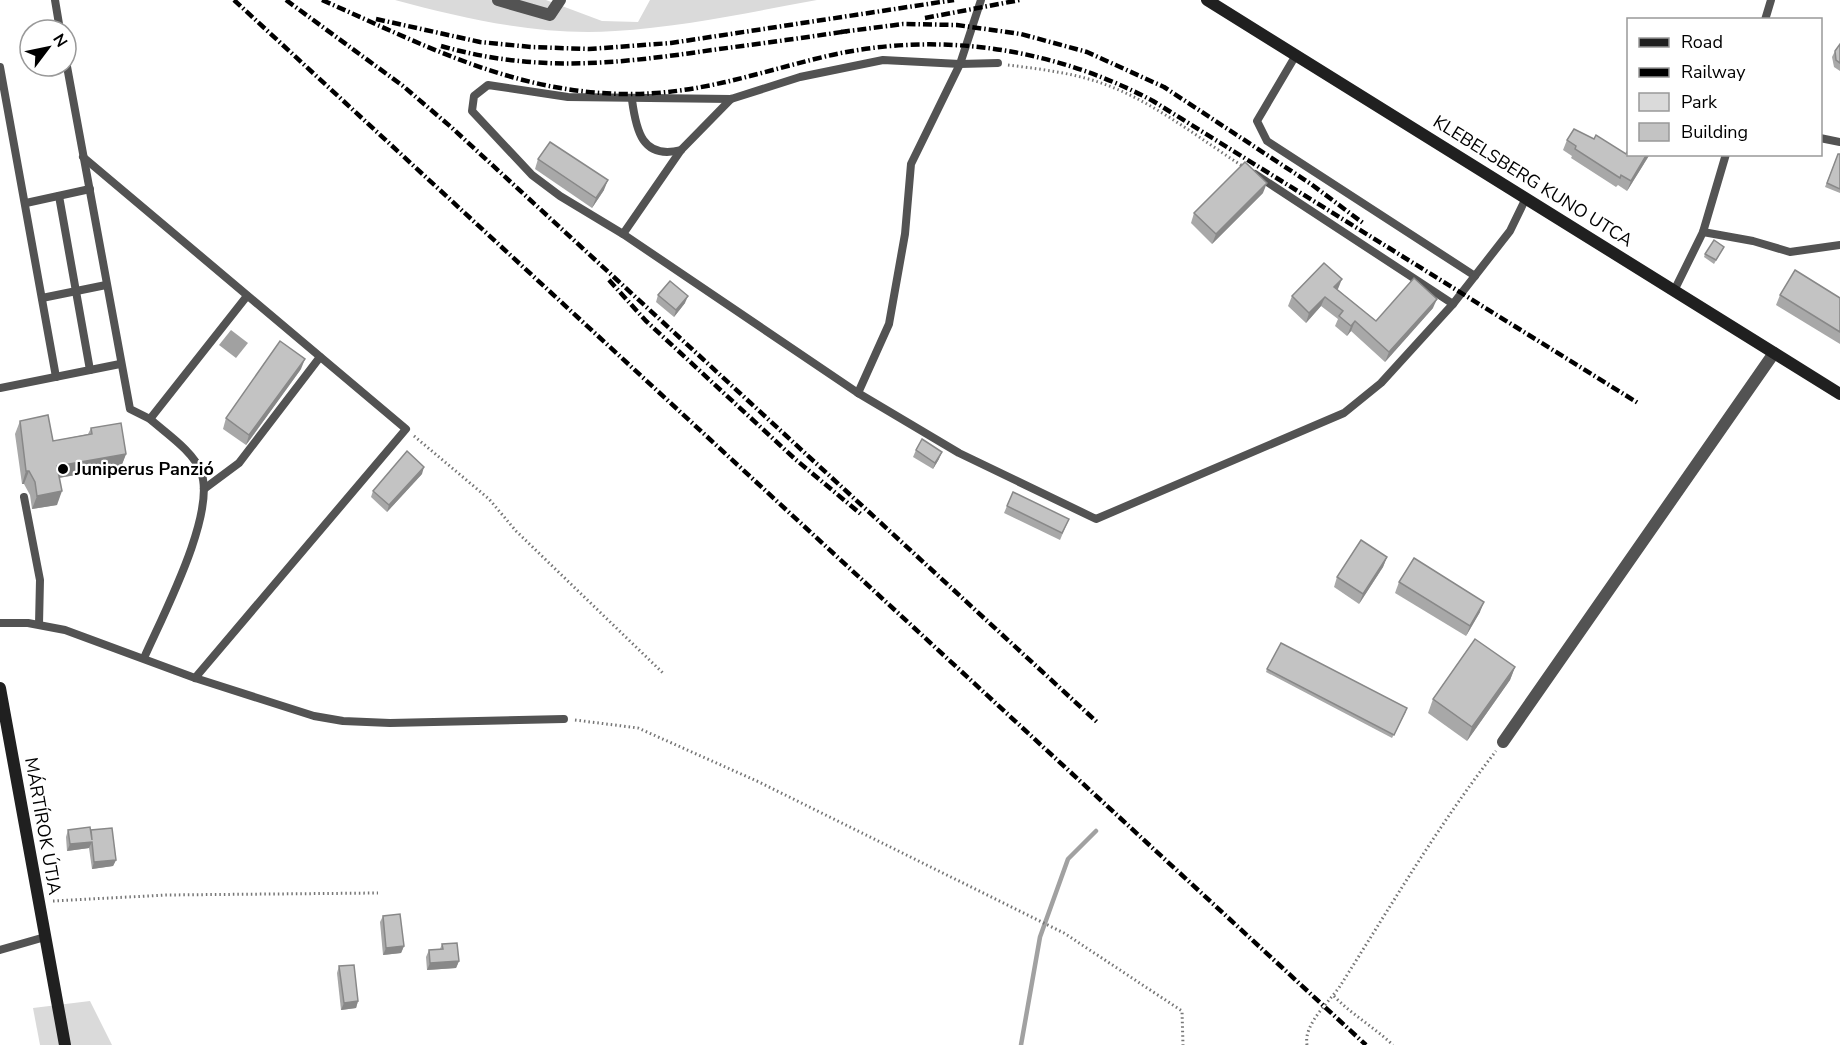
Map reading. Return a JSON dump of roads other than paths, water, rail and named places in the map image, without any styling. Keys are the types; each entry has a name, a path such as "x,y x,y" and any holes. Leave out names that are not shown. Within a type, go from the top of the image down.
{"street":[{"path":"498,0 550,15 560,0"},
{"name":"KLEBELSBERG KUNO UTCA","path":"1207,0 1840,394"},
{"path":"1503,742 1774,353"},
{"name":"MÁRTÍROK ÚTJA","path":"0,687 65,1045"}],"lane":[{"path":"55,0 58,18"},
{"path":"858,393 889,324 905,234 911,164 960,64 981,0"},
{"path":"1766,18 1771,0"},
{"path":"1296,55 1257,121 1267,141 1475,276"},
{"path":"998,63 871,62 800,77 731,99 632,100 568,97 488,85 474,96 472,111 532,175 560,196 623,234 858,393 959,453 1096,519 1344,413 1381,383 1453,304 1510,231 1526,198"},
{"path":"0,67 56,377"},
{"path":"69,78 130,409 150,419 197,464 204,489 201,523 144,658"},
{"path":"623,234 681,150 731,99"},
{"path":"632,100 639,135 648,146 670,153 681,150"},
{"path":"1822,138 1840,142"},
{"path":"1674,291 1703,232 1725,156"},
{"path":"83,157 406,429 195,678"},
{"path":"1251,171 1453,304"},
{"path":"26,203 90,189"},
{"path":"59,196 90,370"},
{"path":"1703,232 1754,241 1790,252 1840,245"},
{"path":"42,297 106,285"},
{"path":"150,419 247,296"},
{"path":"204,489 239,463 320,357"},
{"path":"0,388 120,364"},
{"path":"24,497 39,580 39,624"},
{"path":"0,623 39,624 314,716 344,721 390,723 564,719"},
{"path":"0,950 45,937"}],"waterway":[{"path":"1021,1045 1040,937 1068,859 1096,831"}],"railway":[{"path":"234,0 1366,1045"},
{"path":"286,0 403,86 451,127 1098,723"},
{"path":"322,0 468,63 543,85 582,91 623,94 676,91 724,82 823,57 865,49 908,45 950,45 992,49 1034,56 1075,68 1114,82 1153,101 1638,403"},
{"path":"376,19 480,42 589,49 671,43 954,0"},
{"path":"925,18 1020,0"},
{"path":"841,32 903,24 957,25 1021,34 1087,52 1164,87 1311,184 1363,223"},
{"path":"441,46 510,60 543,63 609,62 848,31"},
{"path":"609,280 646,321 795,459 862,515"}],"place":[{"name":"Juniperus Panzió","path":"63,469"}]}
